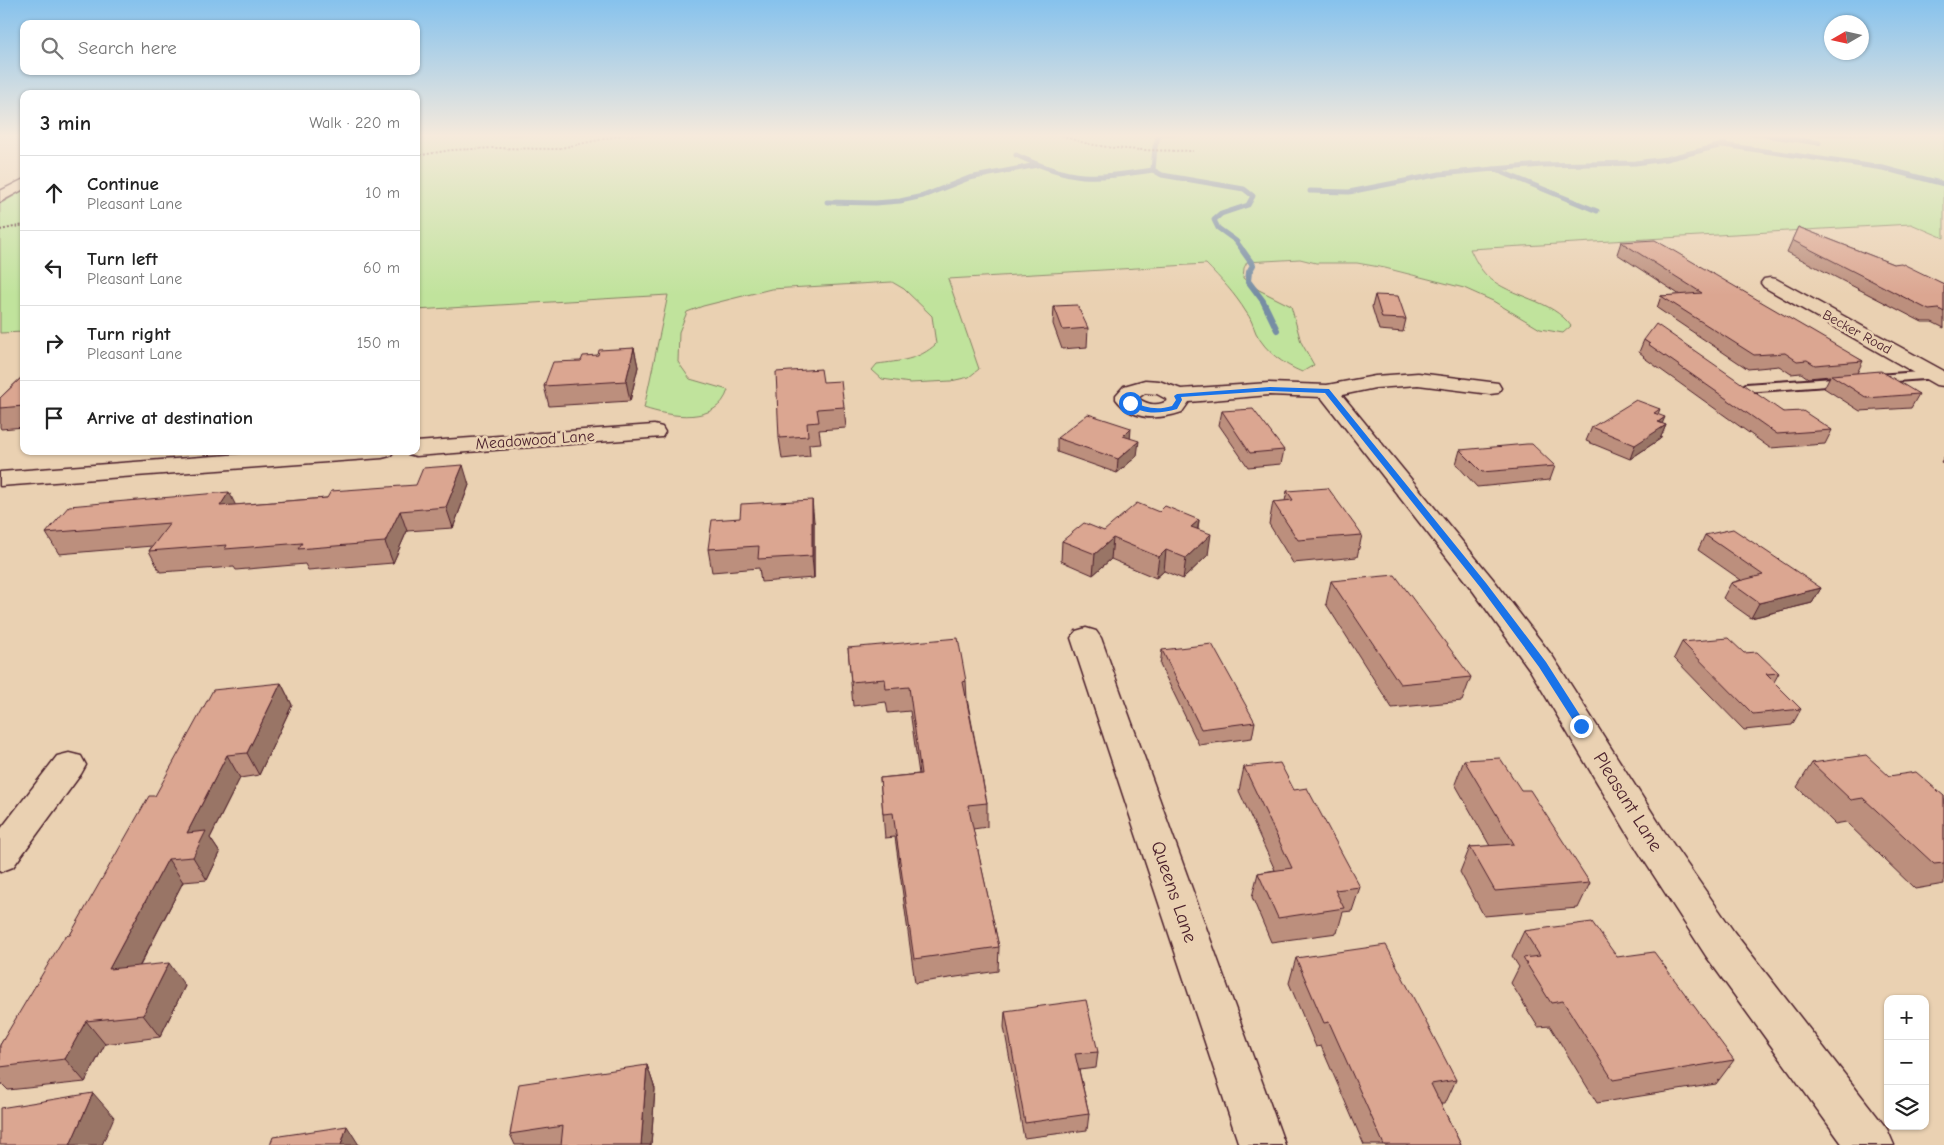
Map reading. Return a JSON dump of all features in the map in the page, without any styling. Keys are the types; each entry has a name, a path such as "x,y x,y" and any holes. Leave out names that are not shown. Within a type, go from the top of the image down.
{"street":[{"path":"0,197 15,188"},
{"name":"Becker Road","path":"1770,283 1939,378"},
{"path":"1177,396 1270,389 1327,391 1375,382 1418,380 1490,388"},
{"name":"Pleasant Lane","path":"1327,391 1437,527 1542,664 1651,841 1720,944 1871,1145"},
{"name":"Meadowood Lane","path":"420,449 654,432"},
{"path":"0,479 327,455"},
{"name":"Queens Lane","path":"1086,638 1262,1145"},
{"path":"0,857 69,765"}],"lane":[{"path":"1746,388 1939,378"}],"path":[{"path":"0,230 20,226"}],"green space":[{"path":"420,188 1944,188 1944,238 1911,224 1470,249 1475,260 1487,276 1563,317 1571,326 1563,333 1540,329 1493,301 1464,288 1385,268 1357,263 1316,263 1300,259 1247,262 1243,278 1259,290 1291,306 1301,342 1314,365 1302,372 1270,352 1260,340 1249,317 1237,299 1206,264 948,279 979,369 969,377 951,381 910,383 882,379 872,370 877,364 916,357 936,344 932,316 904,289 892,282 771,289 703,306 687,312 679,332 678,362 690,379 728,390 722,401 714,409 704,413 692,416 667,414 644,408 668,295 420,310"},
{"path":"20,192 20,332 0,333 0,204"}],"building":[{"path":"1798,227 1893,264 1901,263 1944,284 1944,312 1939,309 1929,310 1792,240"},
{"path":"1655,240 1863,361 1815,365 1807,360 1797,361 1785,353 1754,355 1661,296 1702,293 1621,242"},
{"path":"1375,295 1398,296 1406,319 1382,318"},
{"path":"1077,305 1088,328 1063,330 1054,306"},
{"path":"1656,324 1783,412 1803,411 1832,430 1777,434 1648,344 1650,344 1644,340"},
{"path":"634,348 626,381 544,386 553,362 581,361 583,356 598,355 599,350"},
{"path":"821,369 823,382 841,381 844,407 817,409 819,422 807,423 808,436 779,438 776,372"},
{"path":"1881,371 1919,394 1867,398 1831,375"},
{"path":"20,379 20,406 0,408 0,398"},
{"path":"1636,400 1660,409 1654,413 1665,417 1658,422 1666,425 1635,445 1592,427"},
{"path":"1253,409 1284,450 1250,453 1222,411"},
{"path":"1088,414 1131,428 1123,436 1139,441 1118,459 1057,438"},
{"path":"1532,444 1555,466 1482,472 1460,450"},
{"path":"463,465 446,507 400,511 385,542 298,549 302,543 225,549 227,545 149,551 170,523 46,533 69,506 229,492 220,506 327,498 331,491 416,485 423,468"},
{"path":"1328,488 1362,535 1298,540 1273,502 1293,500 1287,491"},
{"path":"812,500 812,556 758,559 759,546 708,549 712,520 740,518 741,504"},
{"path":"1137,503 1159,512 1165,506 1199,520 1191,527 1211,534 1186,558 1166,550 1159,557 1113,538 1095,554 1062,541 1084,523 1104,531"},
{"path":"1733,529 1821,588 1759,603 1731,583 1763,575 1705,535"},
{"path":"1395,575 1471,677 1400,684 1331,581"},
{"path":"958,638 966,681 963,682 987,803 968,805 999,947 914,959 893,813 883,814 880,778 921,774 909,687 886,689 885,679 851,682 848,648"},
{"path":"1728,638 1744,653 1757,652 1779,673 1766,674 1801,709 1753,714 1682,642"},
{"path":"1212,644 1255,722 1201,729 1162,650"},
{"path":"281,683 247,753 227,755 187,833 206,831 193,857 168,859 109,969 169,963 143,1015 86,1021 65,1059 0,1067 0,1045 65,936 70,935 149,796 155,796 213,690"},
{"path":"1866,755 1889,776 1916,772 1944,796 1944,863 1934,864 1863,798 1851,800 1812,763"},
{"path":"1500,758 1521,790 1530,790 1590,883 1495,891 1470,847 1514,844 1464,760"},
{"path":"1280,763 1294,790 1307,788 1360,887 1335,890 1344,908 1278,918 1258,873 1292,868 1244,767"},
{"path":"1592,922 1617,957 1654,952 1734,1060 1613,1080 1563,1001 1551,1003 1523,958 1540,956 1524,931"},
{"path":"1386,945 1456,1080 1431,1084 1461,1145 1384,1145 1329,1022 1324,1023 1296,958"},
{"path":"1086,1000 1098,1052 1075,1054 1089,1114 1025,1123 1005,1011"},
{"path":"647,1065 641,1145 561,1145 563,1126 510,1134 519,1084"},
{"path":"93,1093 70,1145 0,1145 0,1108"},
{"path":"347,1126 341,1145 270,1145 273,1137"}],"waterway":[{"path":"827,202 875,203 900,201 923,196 942,188"},
{"path":"1241,188 1253,196 1248,205 1221,214 1214,220 1218,228 1236,241 1244,252"},
{"path":"1310,191 1349,192 1367,188"},
{"path":"1542,188 1597,211"},
{"path":"1243,251 1253,265 1249,272 1248,281 1263,301 1277,330"}],"route":[{"path":"1130,403 1142,410 1160,411 1174,408 1178,404 1177,396 1270,389 1327,391 1483,585 1542,664 1581,726"}]}
